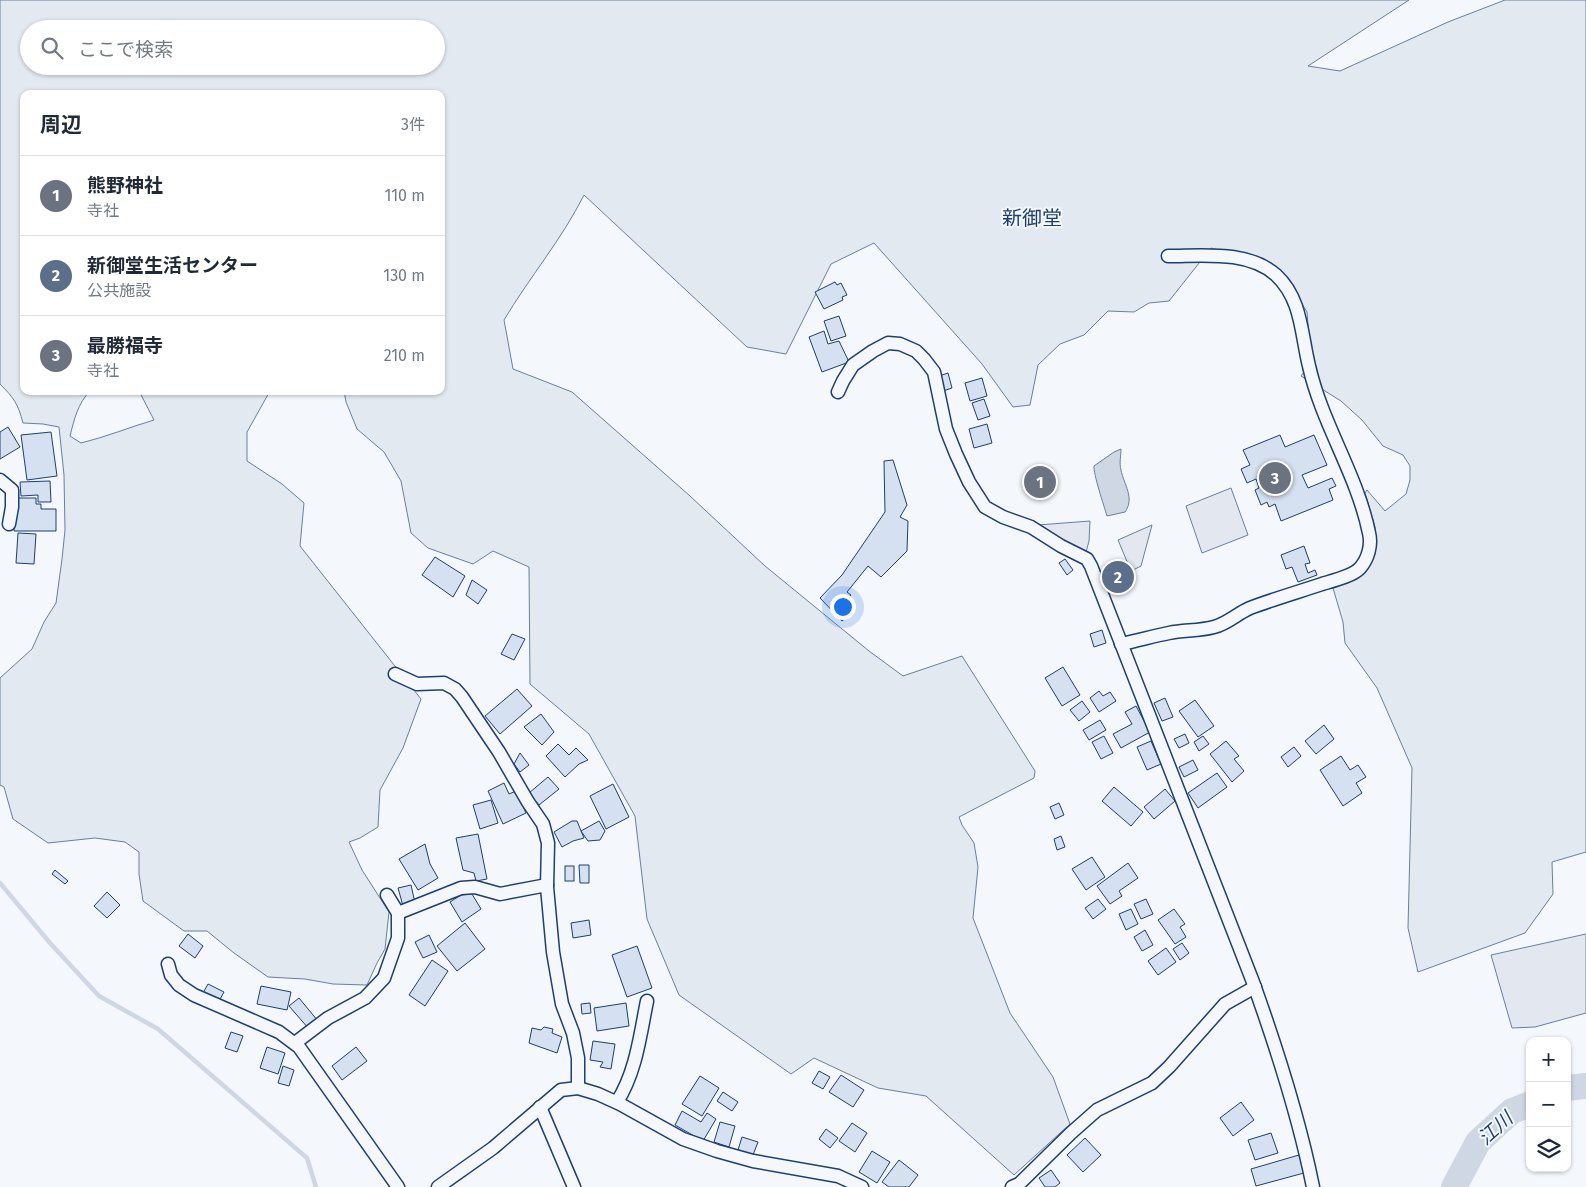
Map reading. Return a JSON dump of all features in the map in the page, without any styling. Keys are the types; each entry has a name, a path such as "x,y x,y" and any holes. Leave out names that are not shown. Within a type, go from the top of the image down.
{"street":[{"path":"1121,644 1170,633 1216,627 1249,609 1342,578 1358,571 1365,562 1370,544 1369,533 1354,480 1329,427 1309,367 1300,316 1290,293 1277,276 1260,264 1230,256 1168,256"},
{"path":"838,392 853,365 888,343 900,344 916,351 934,372 946,429 969,482 986,507 1003,517 1031,527 1061,546 1087,559 1255,986 1273,1037 1308,1161 1313,1187"},
{"path":"0,480 12,490 9,524"},
{"path":"395,674 417,684 444,683 455,689 499,752 528,802 544,824 548,843 547,885 554,961 562,1004 573,1033 578,1058 578,1088"},
{"path":"398,913 461,888 475,887 500,894 547,885"},
{"path":"295,1043 328,1018 365,998 384,978 398,938 398,913 388,895"},
{"path":"168,964 171,975 179,985 194,996 279,1032 295,1043 398,1187"},
{"path":"1012,1187 1019,1184 1070,1133 1097,1110 1152,1083 1169,1067 1225,1004 1255,986"},
{"path":"617,1102 624,1092 636,1059 647,1002"},
{"path":"438,1187 493,1148 561,1090 578,1088 617,1102 682,1139 753,1161 838,1176 862,1187"},
{"path":"540,1107 574,1187"}],"shaded area":[{"path":"0,0 1409,0 1308,66 1340,71 1448,22 1505,0 1586,0 1586,852 1552,862 1553,894 1525,933 1418,972 1408,928 1412,768 1377,688 1345,643 1343,622 1333,588 1365,572 1375,554 1375,527 1365,493 1367,490 1385,511 1406,494 1410,480 1410,466 1403,455 1383,446 1362,420 1341,401 1301,376 1311,362 1307,312 1291,286 1260,261 1211,248 1169,301 1149,303 1134,312 1108,311 1084,335 1060,344 1038,365 1030,405 1013,407 982,364 874,243 831,264 786,354 747,347 584,195 566,227 504,320 513,369 572,392 690,496 765,566 869,651 903,676 962,656 1035,771 1034,778 959,817 974,843 978,867 973,918 1010,1013 1053,1077 1070,1124 1014,1175 926,1096 878,1088 814,1058 791,1074 679,995 647,919 635,816 589,734 530,684 529,567 493,551 473,564 428,548 411,533 401,481 384,452 357,429 346,402 345,395 445,395 445,90 20,90 20,395 87,395 79,406 70,436 81,443 154,420 141,395 268,395 247,432 247,461 282,484 304,503 300,546 421,699 403,748 380,790 378,827 360,838 349,842 362,870 389,912 385,949 367,985 333,984 305,979 268,977 207,931 184,931 143,901 139,874 139,852 125,842 95,838 48,843 13,819 4,787 0,785 0,678 32,649 44,622 56,603 65,530 64,475 59,427 23,423 15,402 0,384"},
{"path":"1121,449 1120,467 1128,491 1128,507 1125,512 1107,516 1094,466"},
{"path":"1231,488 1248,535 1202,553 1186,506"},
{"path":"1090,521 1089,541 1085,556 1038,525"},
{"path":"1152,525 1141,566 1131,571 1118,540"},
{"path":"1586,934 1586,1013 1535,1027 1512,1028 1491,955"}],"building":[{"path":"835,282 837,285 841,283 847,295 842,297 843,300 824,309 815,292"},
{"path":"839,316 846,336 831,341 824,321"},
{"path":"824,331 828,344 839,341 849,362 822,372 809,337"},
{"path":"948,373 952,388 943,391 939,376"},
{"path":"982,378 987,396 970,401 965,383"},
{"path":"984,399 990,416 978,420 972,403"},
{"path":"987,424 992,443 974,448 969,429"},
{"path":"8,427 20,447 0,459 0,432"},
{"path":"51,432 57,476 27,480 21,435"},
{"path":"1280,435 1285,447 1314,435 1327,465 1302,475 1308,488 1332,478 1336,486 1329,489 1333,500 1281,521 1275,504 1269,507 1267,502 1261,505 1255,490 1259,488 1256,479 1247,483 1241,469 1250,465 1243,450"},
{"path":"893,460 907,505 900,517 908,521 907,551 881,577 868,566 847,592 851,595 846,600 842,596 837,602 842,609 840,612 847,617 842,621 820,598 842,575 885,512 884,461"},
{"path":"50,481 51,502 38,502 38,495 21,496 20,482"},
{"path":"15,498 36,498 36,504 41,504 41,509 56,509 56,531 14,531"},
{"path":"18,533 36,534 34,564 16,563"},
{"path":"1304,546 1310,563 1305,564 1308,573 1315,570 1317,575 1298,582 1292,567 1286,569 1281,555"},
{"path":"435,557 465,576 453,597 422,575"},
{"path":"1065,559 1073,570 1067,575 1059,563"},
{"path":"1125,562 1131,585 1114,591 1113,589 1109,590 1106,578 1108,576 1105,569"},
{"path":"472,580 487,590 478,604 466,595"},
{"path":"1102,630 1106,643 1094,647 1090,634"},
{"path":"512,634 525,639 514,660 501,654"},
{"path":"1063,667 1080,695 1062,706 1045,678"},
{"path":"517,689 532,706 500,734 485,716"},
{"path":"1099,691 1103,696 1110,692 1116,701 1099,712 1090,698"},
{"path":"1165,698 1173,717 1162,721 1154,703"},
{"path":"1195,700 1214,726 1198,737 1179,711"},
{"path":"1082,701 1090,712 1079,721 1070,710"},
{"path":"1136,706 1150,732 1121,748 1113,734 1132,724 1125,712"},
{"path":"541,714 554,732 542,745 524,727"},
{"path":"1100,720 1106,730 1089,740 1083,730"},
{"path":"1324,725 1334,739 1316,754 1305,741"},
{"path":"1185,734 1189,743 1179,748 1174,739"},
{"path":"1104,736 1113,753 1101,759 1092,742"},
{"path":"1203,736 1209,744 1199,751 1194,742"},
{"path":"1151,741 1161,764 1147,770 1137,747"},
{"path":"1226,741 1239,756 1234,759 1244,771 1232,782 1210,754"},
{"path":"558,744 569,755 576,748 588,760 579,764 565,777 546,756"},
{"path":"1294,747 1301,756 1288,767 1281,757"},
{"path":"520,753 529,765 520,772 514,764"},
{"path":"1341,756 1350,770 1358,765 1366,777 1356,783 1362,793 1343,806 1320,770"},
{"path":"1193,760 1198,770 1184,777 1179,767"},
{"path":"1217,773 1227,787 1198,808 1188,793"},
{"path":"548,777 559,789 539,805 529,793"},
{"path":"504,783 509,794 516,791 526,813 503,824 488,791"},
{"path":"613,784 629,817 606,829 590,796"},
{"path":"1114,787 1143,812 1131,826 1102,801"},
{"path":"1165,789 1175,801 1154,819 1144,807"},
{"path":"491,800 498,823 480,829 473,805"},
{"path":"1059,803 1064,815 1055,819 1050,807"},
{"path":"572,821 577,821 584,838 562,847 554,832"},
{"path":"599,821 605,831 600,840 588,841 581,831"},
{"path":"478,834 487,879 476,881 474,873 463,870 456,838"},
{"path":"1061,836 1065,847 1057,850 1054,839"},
{"path":"425,844 430,864 438,878 418,890 399,859"},
{"path":"1092,857 1105,877 1086,890 1072,869"},
{"path":"1128,863 1138,878 1119,891 1122,896 1110,904 1097,886"},
{"path":"579,865 589,865 589,883 580,883"},
{"path":"565,866 574,866 574,881 565,881"},
{"path":"55,870 68,881 65,884 52,874"},
{"path":"411,885 415,903 403,906 398,888"},
{"path":"107,892 120,905 107,918 94,906"},
{"path":"472,894 481,909 462,922 450,902 461,895"},
{"path":"1098,899 1106,909 1093,919 1085,908"},
{"path":"1146,899 1153,914 1141,919 1134,904"},
{"path":"1131,909 1138,924 1126,930 1119,914"},
{"path":"1174,909 1185,924 1180,927 1186,937 1175,944 1158,920"},
{"path":"589,920 591,935 573,938 571,923"},
{"path":"465,923 485,949 457,971 437,946"},
{"path":"1145,930 1153,945 1142,951 1134,937"},
{"path":"188,934 203,946 195,958 179,946"},
{"path":"429,935 437,952 423,958 415,942"},
{"path":"1182,943 1189,953 1180,960 1173,949"},
{"path":"637,946 652,988 627,997 612,955"},
{"path":"1166,948 1176,962 1158,975 1148,961"},
{"path":"432,960 448,971 425,1006 409,995"},
{"path":"208,984 224,992 219,1001 203,993"},
{"path":"261,986 291,992 287,1010 257,1004"},
{"path":"299,998 318,1021 309,1029 289,1006"},
{"path":"590,1003 591,1013 582,1014 581,1004"},
{"path":"626,1003 629,1026 597,1031 594,1008"},
{"path":"544,1027 553,1029 552,1033 562,1037 557,1053 529,1043 532,1028 541,1030"},
{"path":"231,1032 243,1036 237,1052 225,1048"},
{"path":"593,1041 615,1044 611,1069 600,1067 603,1062 590,1060"},
{"path":"267,1047 285,1053 278,1074 260,1068"},
{"path":"356,1047 367,1061 342,1080 332,1066"},
{"path":"283,1066 294,1070 289,1086 278,1083"},
{"path":"819,1071 830,1077 823,1089 812,1083"},
{"path":"841,1075 864,1090 853,1107 829,1092"},
{"path":"700,1076 719,1088 702,1116 682,1104"},
{"path":"723,1092 738,1102 732,1111 717,1101"},
{"path":"1241,1102 1254,1120 1233,1136 1220,1118"},
{"path":"682,1111 701,1122 707,1113 716,1119 703,1141 675,1125"},
{"path":"720,1122 735,1126 729,1147 714,1142"},
{"path":"852,1123 867,1133 855,1152 839,1141"},
{"path":"826,1129 838,1138 830,1148 819,1139"},
{"path":"1271,1133 1278,1153 1255,1160 1248,1140"},
{"path":"742,1137 758,1142 753,1155 738,1150"},
{"path":"1085,1138 1101,1155 1083,1172 1067,1155"},
{"path":"872,1151 890,1162 877,1183 859,1172"},
{"path":"1299,1155 1304,1173 1256,1186 1251,1169"},
{"path":"899,1160 918,1175 909,1187 889,1187 882,1182"},
{"path":"1051,1170 1060,1183 1055,1187 1045,1187 1039,1178"}],"waterway":[{"path":"0,883 50,943 99,996 158,1029 307,1158 316,1187"},
{"name":"江川","path":"1571,1088 1586,1086"},
{"name":"江川","path":"1454,1187 1478,1142 1512,1111 1526,1106"}],"place":[{"name":"最勝福寺","path":"1275,478"},
{"name":"熊野神社","path":"1040,482"},
{"name":"新御堂生活センター","path":"1118,577"}],"district":[{"name":"新御堂","path":"1032,218"}]}
